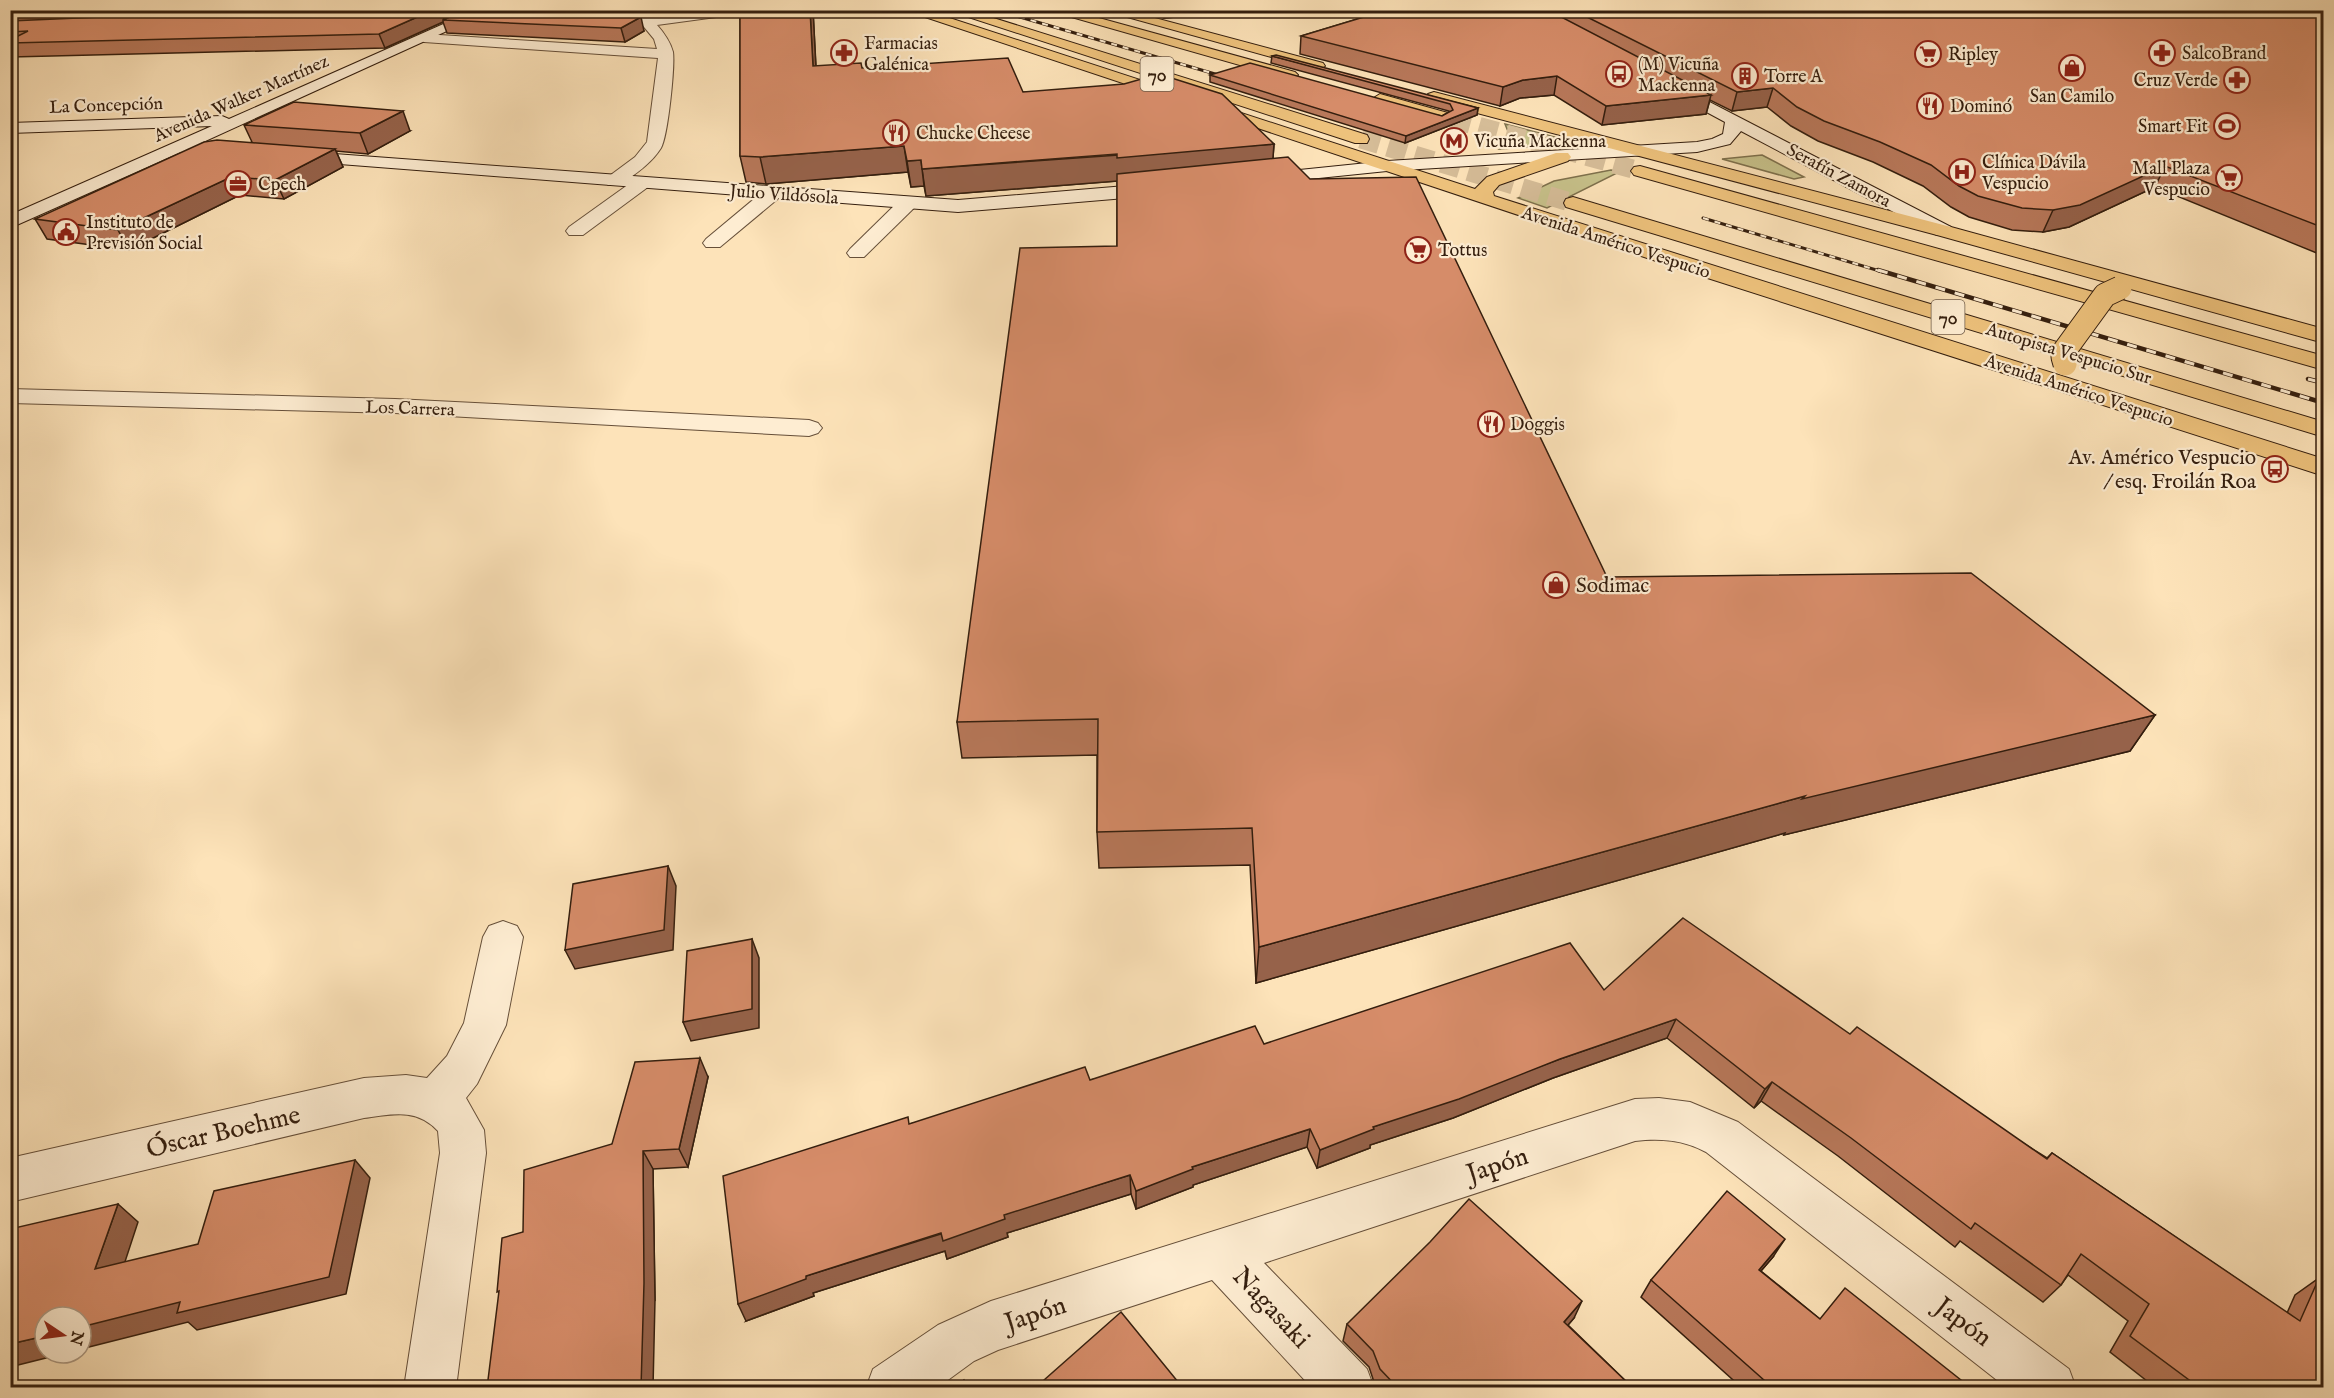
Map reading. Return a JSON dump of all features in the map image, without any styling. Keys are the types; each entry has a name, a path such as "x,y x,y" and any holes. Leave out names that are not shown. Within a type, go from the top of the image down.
{"main road":[{"name":"Avenida Américo Vespucio","path":"910,10 1486,199 2324,468"},
{"name":"70","path":"953,10 1361,139"},
{"name":"70","path":"1053,10 1308,80"},
{"path":"1108,10 1134,14 1329,69"},
{"path":"1421,93 1640,161 2324,363"},
{"path":"1364,95 1442,116"},
{"path":"1486,199 1483,191 1493,181 1562,156"},
{"path":"1640,161 1944,231 2130,286 2324,336"},
{"name":"Autopista Vespucio Sur","path":"1573,203 2324,430"},
{"path":"2102,398 2076,378 2065,364 2063,357 2065,350 2105,295 2130,286"}],"street":[{"path":"642,16 730,10"},
{"path":"379,19 481,13"},
{"name":"Avenida Walker Martínez","path":"10,222 481,13"},
{"path":"614,181 647,156 657,142 666,54 661,38 642,16"},
{"path":"424,38 666,54"},
{"name":"Serafín Zamora","path":"1651,77 1944,231"},
{"path":"1242,181 1387,166 1562,156 1640,161 1718,143 1733,134 1733,119"},
{"name":"La Concepción","path":"10,128 239,121"},
{"path":"180,147 258,153"},
{"name":"Julio Vildósola","path":"282,155 958,206 1000,205 1184,187"},
{"path":"576,231 642,183"},
{"path":"714,243 773,193"},
{"path":"857,253 908,203"},
{"name":"Los Carrera","path":"10,396 395,406 809,428"},
{"path":"430,1388 463,1153 461,1131 452,1113 436,1101 462,1070 485,1025 503,937"},
{"name":"Óscar Boehme","path":"10,1180 364,1098 391,1094 415,1094 436,1101"},
{"name":"Japón","path":"892,1388 956,1342 991,1327 1635,1120 1659,1117 1683,1119 1722,1137 2050,1388"},
{"name":"Nagasaki","path":"1221,1253 1348,1388"}],"shaded area":[{"path":"1505,124 1562,139 1567,144 1500,149 1512,141"},
{"path":"1762,155 1804,177 1794,179 1722,159"},
{"path":"1611,170 1619,172 1547,208 1518,198 1554,181"}],"building":[{"path":"330,10 433,10 379,34 10,43 10,40 28,31 10,32 10,21"},
{"path":"466,10 635,10 641,17 621,28 443,20"},
{"path":"740,10 810,10 813,66 861,63 862,68 1008,58 1023,92 1124,84 1159,74 1222,94 1274,144 1117,158 1117,154 922,169 921,160 907,161 904,146 760,157 740,156"},
{"path":"1387,10 1548,10 1711,95 1606,106 1557,76 1523,80 1503,87 1301,36"},
{"name":"Mall Plaza Vespucio","path":"1573,10 2324,10 2324,228 2165,166 2080,205 2053,210 2022,208 1978,196 1959,186 1931,165 1880,142 1824,121 1797,107 1773,88 1737,92"},
{"path":"1276,55 1478,108 1406,136 1210,75 1250,63 1442,116 1453,110 1450,104 1272,56"},
{"path":"294,102 403,111 360,133 244,125"},
{"path":"217,140 335,149 275,180 231,177 118,230 35,219 204,142"},
{"path":"1288,157 1310,179 1416,177 1607,577 1971,573 2155,715 1802,799 1805,796 1259,947 1252,828 1097,832 1098,719 957,722 1020,248 1117,246 1117,174"},
{"path":"668,866 664,930 565,950 573,884"},
{"path":"1683,918 1850,1034 1857,1027 2047,1159 2052,1153 2300,1321 2319,1278 2324,1281 2324,1388 2200,1388 2130,1336 2149,1304 2081,1254 2061,1285 1975,1223 1971,1229 1851,1138 1772,1082 1765,1089 1676,1019 1560,1059 1459,1099 1373,1127 1374,1129 1320,1150 1310,1129 1192,1167 1193,1169 1136,1191 1130,1175 1004,1215 1005,1219 943,1241 941,1233 806,1276 806,1279 738,1304 723,1176 908,1117 909,1124 1085,1067 1090,1080 1255,1026 1264,1044 1570,943 1604,990"},
{"path":"752,939 752,1009 683,1022 687,951"},
{"path":"700,1058 679,1149 643,1151 644,1283 641,1388 487,1388 499,1291 497,1292 502,1238 523,1232 524,1170 612,1144 635,1062"},
{"path":"355,1160 329,1277 177,1313 180,1302 93,1324 93,1305 33,1305 33,1339 10,1344 10,1229 118,1204 95,1269 198,1244 214,1191"},
{"path":"1727,1191 1785,1239 1759,1270 1820,1319 1845,1288 1971,1388 1773,1388 1651,1280"},
{"path":"1469,1199 1582,1301 1564,1322 1633,1388 1398,1388 1380,1369 1373,1351 1347,1324 1430,1242"},
{"path":"1121,1312 1183,1388 1035,1388"},
{"path":"964,1380 970,1388 956,1388"}],"tunnel":[{"path":"1442,116 1458,120"},
{"path":"1452,119 1640,171"},
{"path":"1361,139 1573,203"}],"railway":[{"path":"996,10 1222,76"},
{"path":"1703,218 1883,272"},
{"path":"1878,270 2324,403"},
{"path":"2308,379 2324,383"}],"place":[{"name":"Farmacias Galénica","path":"844,53"},
{"name":"SalcoBrand","path":"2162,53"},
{"name":"Ripley","path":"1928,54"},
{"name":"San Camilo","path":"2072,68"},
{"name":"(M) Vicuña Mackenna","path":"1619,74"},
{"name":"Torre A","path":"1745,76"},
{"name":"Cruz Verde","path":"2237,80"},
{"name":"Dominó","path":"1930,106"},
{"name":"Smart Fit","path":"2227,126"},
{"name":"Chucke Cheese","path":"896,133"},
{"name":"Vicuña Mackenna","path":"1454,141"},
{"name":"Clínica Dávila Vespucio","path":"1962,172"},
{"name":"Mall Plaza Vespucio","path":"2229,178"},
{"name":"Cpech","path":"238,184"},
{"name":"Instituto de Previsión Social","path":"66,232"},
{"name":"Tottus","path":"1418,250"},
{"name":"Doggis","path":"1491,424"},
{"name":"Av. Américo Vespucio / esq. Froilán Roa","path":"2275,469"},
{"name":"Sodimac","path":"1556,585"}]}
